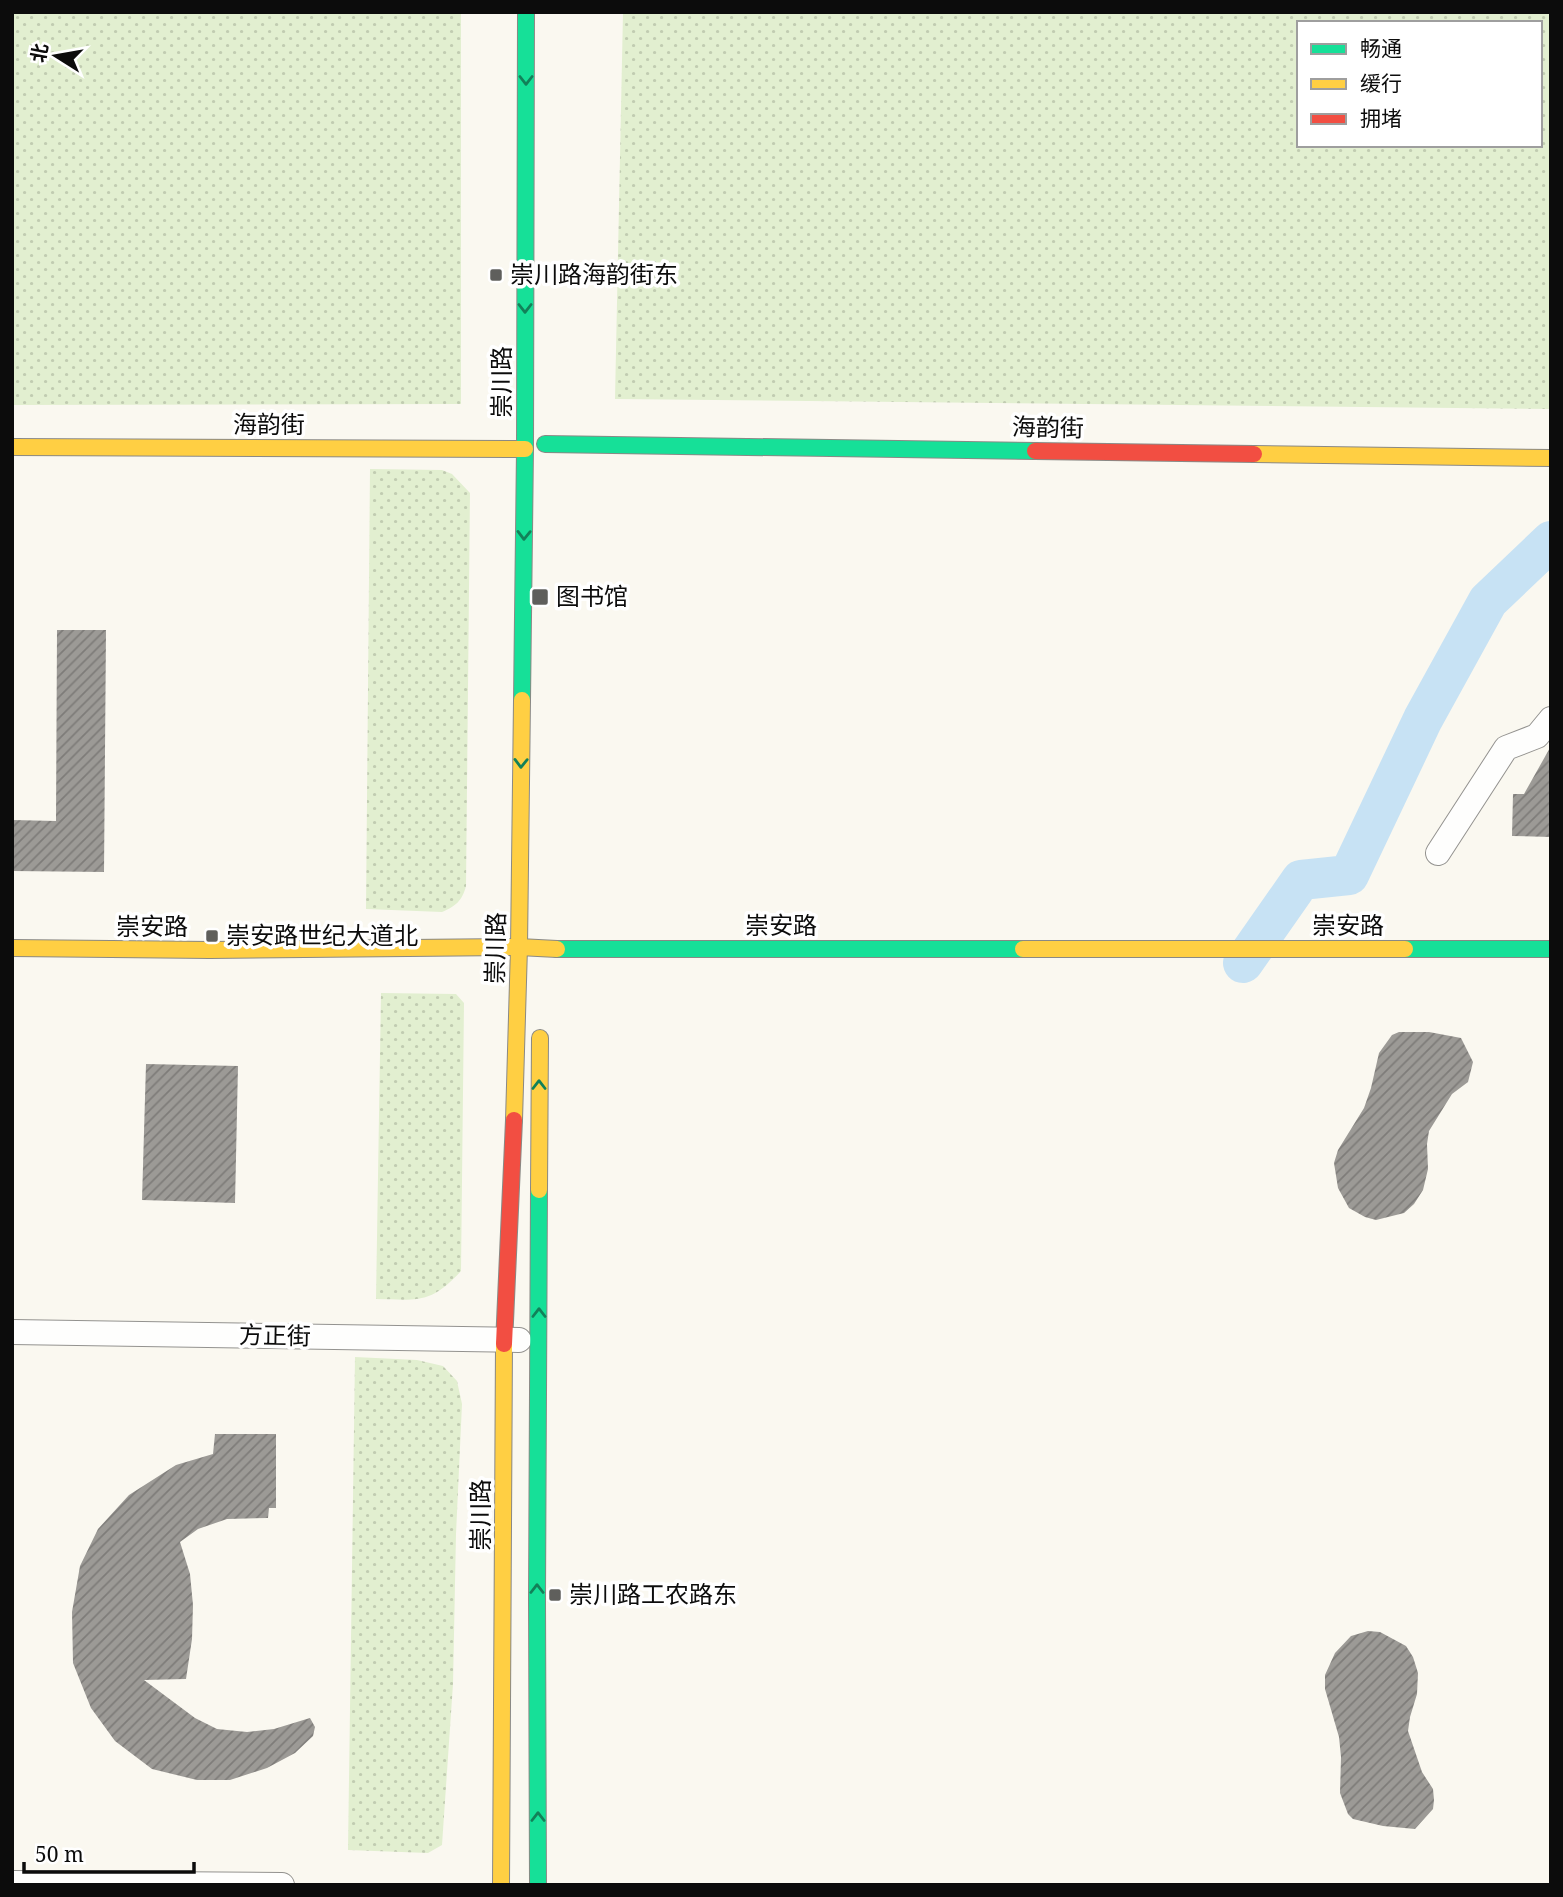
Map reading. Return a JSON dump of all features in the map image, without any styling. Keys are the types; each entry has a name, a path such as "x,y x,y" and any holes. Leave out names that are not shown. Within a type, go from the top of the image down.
{"street":[{"name":"崇川路","path":"501,1885 504,1339 519,947 525,449 526,12"},
{"name":"海韵街","path":"545,444 1551,458"},
{"name":"海韵街","path":"12,446 525,449"},
{"path":"1438,853 1506,748 1537,736 1551,719"},
{"name":"崇安路","path":"12,948 1551,948"},
{"path":"538,1885 540,1016"},
{"name":"方正街","path":"12,1332 539,1341"},
{"path":"12,1883 282,1885"}],"green space":[{"path":"12,12 461,12 461,404 12,405"},
{"path":"623,12 1551,12 1551,409 615,399"},
{"path":"370,469 442,470 452,474 470,493 466,886 458,902 442,912 366,909"},
{"path":"381,993 456,994 464,1003 461,1271 441,1289 423,1298 376,1299"},
{"path":"355,1357 417,1360 443,1366 457,1381 462,1404 453,1684 442,1845 428,1853 348,1850"}],"building":[{"path":"57,630 106,630 104,872 12,871 12,820 56,821"},
{"path":"1551,746 1551,837 1512,836 1513,794 1524,794"},
{"path":"1399,1032 1429,1032 1461,1038 1473,1062 1468,1082 1452,1094 1429,1131 1428,1169 1423,1190 1404,1213 1376,1220 1349,1208 1338,1188 1334,1163 1338,1150 1364,1108 1379,1053 1392,1035"},
{"path":"146,1064 238,1066 235,1203 142,1200"},
{"path":"215,1434 276,1434 276,1508 269,1508 268,1518 227,1519 198,1529 180,1542 190,1574 193,1605 192,1639 186,1679 144,1680 195,1718 217,1729 247,1732 274,1729 310,1718 315,1727 313,1736 295,1753 267,1768 230,1780 197,1780 152,1769 115,1741 91,1708 73,1663 72,1612 80,1566 98,1529 129,1495 176,1465 213,1454"},
{"path":"1368,1631 1380,1632 1406,1646 1418,1673 1417,1694 1408,1731 1422,1772 1433,1789 1434,1800 1433,1809 1415,1829 1383,1826 1353,1819 1348,1814 1340,1793 1339,1737 1325,1689 1325,1675 1335,1653 1351,1636"}],"waterway":[{"path":"1243,963 1301,880 1349,875 1423,719 1488,601 1551,541"}],"traffic: fast":[{"path":"522,700 526,12"},
{"path":"545,444 1035,451"},
{"path":"557,949 1023,949"},
{"path":"1405,949 1551,949"},
{"path":"538,1885 539,1190"}],"traffic: slow":[{"path":"12,447 525,449"},
{"path":"1254,454 1551,458"},
{"path":"514,1120 522,700"},
{"path":"12,948 557,949"},
{"path":"1023,949 1405,949"},
{"path":"539,1190 540,1038"},
{"path":"501,1885 504,1344"}],"traffic: jam":[{"path":"1035,451 1254,454"},
{"path":"504,1344 514,1120"}],"place":[{"name":"崇川路海韵街东","path":"496,275"},
{"name":"图书馆","path":"540,597"},
{"name":"崇安路世纪大道北","path":"212,936"},
{"name":"崇川路工农路东","path":"555,1595"}]}
